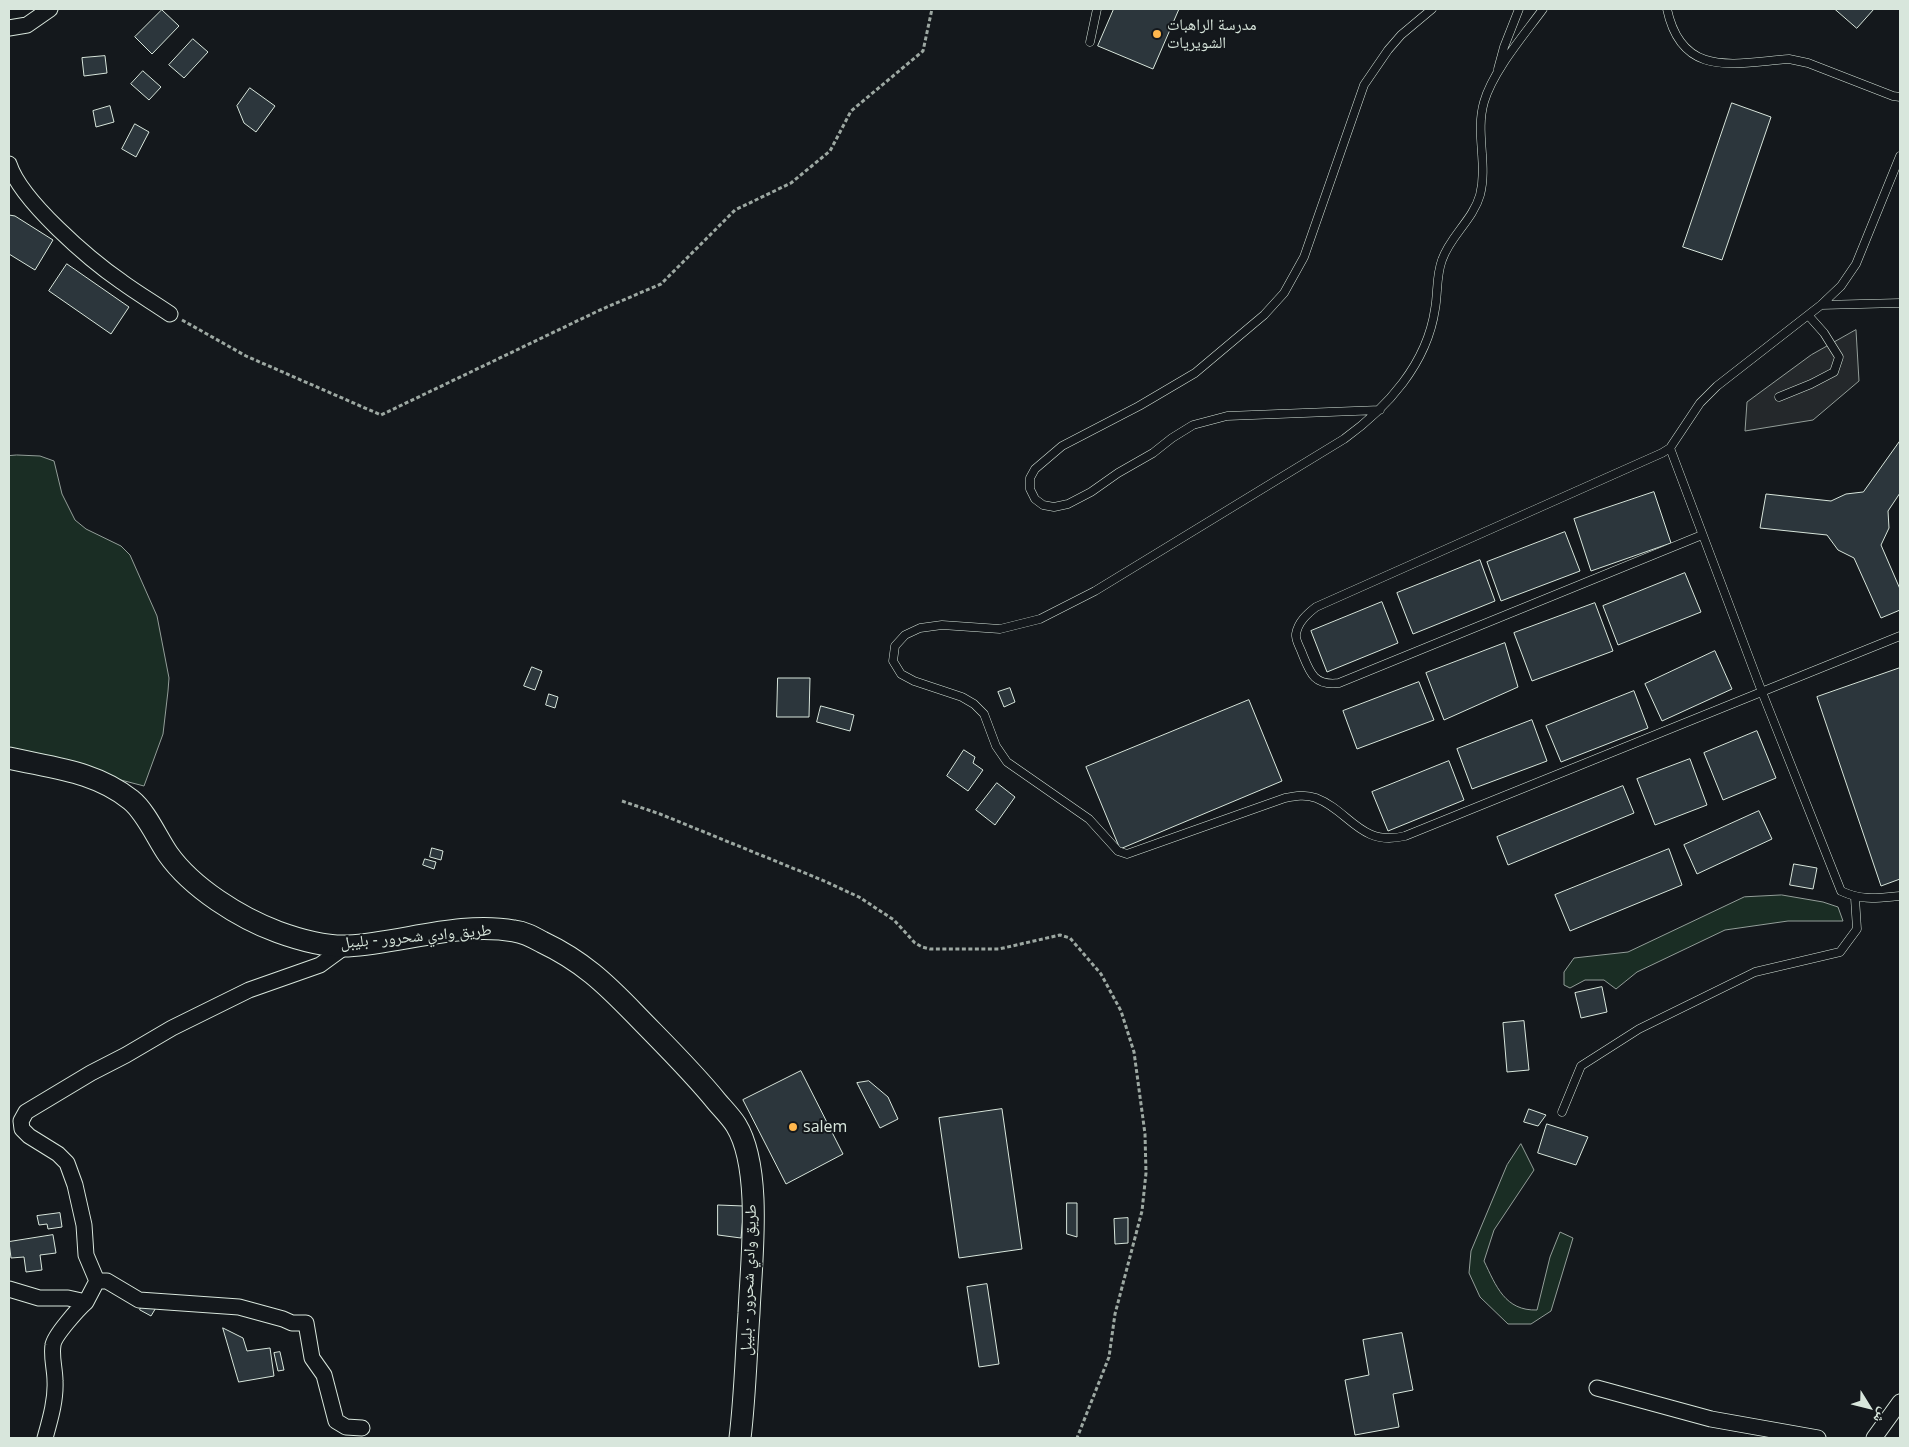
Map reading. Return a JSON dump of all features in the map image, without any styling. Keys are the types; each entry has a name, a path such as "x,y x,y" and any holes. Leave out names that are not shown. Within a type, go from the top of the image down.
{"street":[{"path":"9,28 27,25 42,11"},
{"path":"9,164 13,177 36,206 64,233 122,282 170,314"},
{"name":"طريق وادي شحرور - بليبل","path":"9,758 80,773 106,782 135,803 181,871 195,885 228,906 277,932 306,941 346,946 479,929 516,931 574,958 604,983 706,1089 736,1126 748,1161 754,1216 740,1438"},
{"path":"97,1280 86,1255 84,1225 75,1185 67,1163 58,1154 29,1136 22,1129 21,1121 26,1112 91,1072 126,1055 180,1024 249,990 320,965 346,946"},
{"path":"45,1438 51,1418 55,1381 52,1344 78,1309 86,1302 97,1280"},
{"path":"97,1280 107,1281 139,1300 239,1307 284,1319 292,1323 306,1323 312,1358 324,1375 336,1420 346,1427 362,1428"},
{"path":"9,1289 38,1298 68,1298 86,1302"},
{"path":"1597,1388 1711,1419 1818,1438"},
{"path":"1874,1438 1900,1402"}],"lane":[{"path":"1090,42 1097,9"},
{"path":"1380,410 1227,416 1193,425 1153,453 1118,473 1091,492 1068,504 1054,507 1043,505 1034,499 1030,489 1030,478 1035,469 1062,446 1195,373 1264,315 1284,293 1304,257 1364,85 1388,50 1401,35 1432,9"},
{"path":"1519,9 1504,47 1496,76 1485,101 1480,127 1483,175 1479,196 1471,216 1448,246 1442,259 1438,274 1435,310 1427,337 1416,363 1400,387 1380,410 1344,439 1094,591 1040,619 1000,629 981,626 942,625 920,628 905,635 895,646 894,661 901,674 914,681 962,697 974,704 984,714 996,746 1007,762 1089,819 1118,850 1127,854 1285,798 1300,795 1315,798 1361,830 1376,837 1392,839 1405,836 1900,636"},
{"path":"1496,76 1542,9"},
{"path":"1667,9 1670,25 1678,41 1691,54 1708,61 1726,63 1789,59 1808,63 1900,97"},
{"path":"1702,535 1339,683 1321,682 1314,677 1309,670 1295,637 1299,625 1306,615 1316,607 1655,457 1670,448 1691,414 1717,386 1821,305 1841,286 1856,264 1900,156"},
{"path":"1821,305 1900,303"},
{"path":"1778,397 1811,384 1834,372 1839,357 1824,333 1808,315"},
{"path":"1670,448 1762,692 1841,891 1855,898 1868,899 1900,896"},
{"path":"1562,1112 1581,1066 1639,1029 1755,972 1840,952 1857,928 1855,898"}],"path":[{"path":"170,314 246,356 381,415 600,310 661,284 735,210 792,183 830,151 851,111 923,51 932,9"},
{"path":"622,801 722,839 859,897 894,920 922,948 999,948 1060,934 1070,938 1078,945 1102,974 1121,1011 1134,1052 1145,1134 1146,1173 1142,1211 1115,1314 1110,1352 1077,1438"}],"green space":[{"path":"9,456 40,456 54,461 62,494 75,520 86,529 121,546 130,555 157,616 169,678 163,734 144,786 9,751"},
{"path":"1782,895 1823,902 1838,907 1843,921 1788,921 1725,930 1637,972 1616,989 1604,980 1585,980 1570,988 1564,985 1564,972 1574,958 1628,952 1744,897"},
{"path":"1521,1144 1534,1170 1494,1230 1484,1261 1498,1288 1509,1302 1526,1309 1537,1310 1550,1257 1560,1232 1573,1238 1551,1311 1531,1324 1508,1324 1480,1297 1469,1273 1471,1251 1507,1165"}],"shaded area":[{"path":"1856,330 1859,381 1813,420 1745,431 1747,402 1811,355"}],"building":[{"path":"1114,9 1179,9 1153,69 1098,46"},
{"path":"1835,9 1874,9 1857,28"},
{"path":"162,10 179,26 152,54 135,37"},
{"path":"193,39 208,52 184,78 169,65"},
{"path":"105,56 107,73 84,76 82,58"},
{"path":"143,71 161,87 149,100 131,84"},
{"path":"250,88 275,106 256,132 244,123 237,106"},
{"path":"1732,103 1771,117 1722,260 1683,247"},
{"path":"110,106 114,122 96,127 93,111"},
{"path":"135,124 149,132 136,157 122,149"},
{"path":"9,215 15,216 53,240 35,270 9,254"},
{"path":"67,264 129,307 111,334 49,291"},
{"path":"1900,441 1900,493 1888,511 1889,528 1881,545 1900,589 1900,610 1881,618 1854,558 1838,550 1827,535 1760,528 1766,494 1831,501 1846,494 1863,492"},
{"path":"1654,492 1671,543 1591,571 1574,519"},
{"path":"1565,532 1580,571 1501,601 1487,562"},
{"path":"1480,560 1495,601 1413,634 1397,593"},
{"path":"1685,573 1701,612 1618,645 1603,606"},
{"path":"1382,602 1398,643 1327,672 1311,631"},
{"path":"1595,603 1613,651 1532,681 1514,633"},
{"path":"1505,643 1518,687 1444,720 1426,673"},
{"path":"1715,651 1732,689 1662,721 1645,684"},
{"path":"532,667 542,671 535,690 524,686"},
{"path":"1900,668 1900,879 1881,886 1817,697"},
{"path":"778,678 810,678 809,717 777,717"},
{"path":"1419,682 1434,720 1357,749 1343,711"},
{"path":"1010,688 1015,702 1004,707 998,692"},
{"path":"1634,691 1648,728 1561,762 1546,726"},
{"path":"549,694 558,697 555,708 546,705"},
{"path":"1249,700 1282,781 1120,849 1086,767"},
{"path":"821,706 854,715 850,731 817,722"},
{"path":"1532,720 1547,761 1472,789 1457,749"},
{"path":"1757,731 1776,778 1723,800 1704,753"},
{"path":"964,750 975,757 973,763 983,770 968,791 947,776"},
{"path":"1690,759 1707,805 1655,825 1637,779"},
{"path":"1449,761 1464,800 1388,831 1372,792"},
{"path":"997,783 1015,797 995,825 976,810"},
{"path":"1623,786 1634,813 1508,865 1497,837"},
{"path":"1759,811 1772,839 1697,874 1684,845"},
{"path":"432,848 443,851 441,860 430,857"},
{"path":"1669,849 1682,885 1570,931 1555,895"},
{"path":"425,859 436,862 434,869 423,865"},
{"path":"1794,864 1817,868 1813,889 1790,885"},
{"path":"1602,987 1607,1012 1581,1018 1575,993"},
{"path":"1524,1021 1529,1070 1507,1072 1503,1023"},
{"name":"salem","path":"801,1071 843,1154 786,1184 743,1100"},
{"path":"869,1081 888,1097 898,1119 880,1128 857,1083"},
{"path":"1002,1109 1022,1249 959,1258 939,1118"},
{"path":"1529,1109 1546,1115 1538,1126 1524,1122"},
{"path":"1547,1124 1588,1137 1576,1165 1538,1153"},
{"path":"1067,1203 1077,1203 1077,1237 1067,1234"},
{"path":"718,1205 744,1206 741,1238 718,1235"},
{"path":"60,1213 62,1227 48,1229 47,1224 39,1225 37,1216"},
{"path":"1128,1218 1128,1243 1115,1244 1114,1219"},
{"path":"53,1235 56,1253 40,1255 42,1270 26,1272 24,1257 11,1258 9,1242"},
{"path":"987,1284 999,1364 979,1367 967,1287"},
{"path":"142,1305 157,1306 151,1316 140,1310"},
{"path":"223,1328 243,1338 247,1351 270,1348 274,1376 239,1382"},
{"path":"1402,1333 1413,1390 1393,1394 1399,1427 1355,1435 1345,1380 1369,1375 1363,1340"},
{"path":"280,1352 284,1370 278,1371 274,1353"}],"place":[{"name":"مدرسة الراهبات الشويريات","path":"1157,34"},
{"name":"salem","path":"793,1127"}]}
